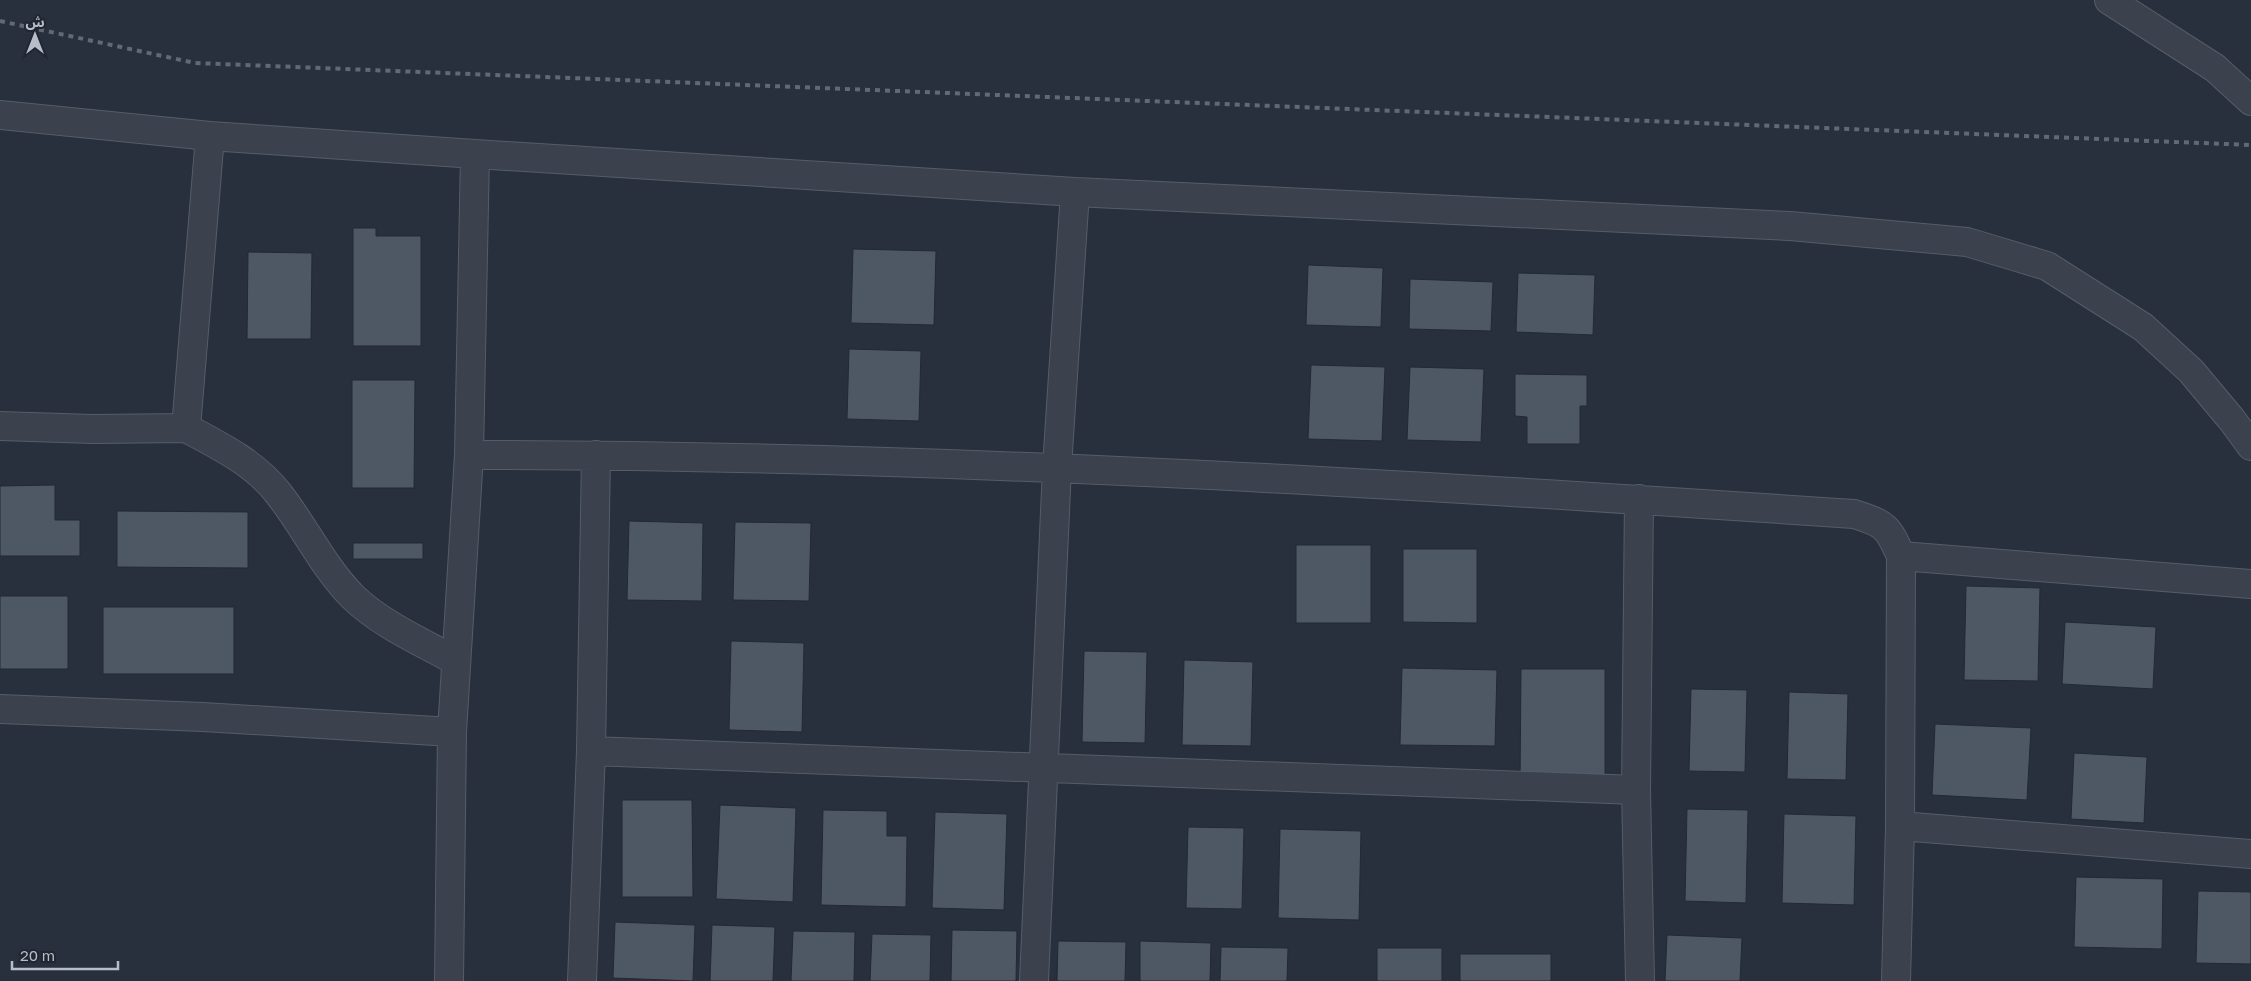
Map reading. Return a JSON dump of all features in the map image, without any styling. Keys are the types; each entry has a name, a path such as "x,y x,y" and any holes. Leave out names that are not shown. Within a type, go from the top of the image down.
{"street":[{"path":"2109,0 2215,68 2251,101"},
{"path":"0,115 210,136 475,154 1075,192 1790,226 1966,242 2047,266 2143,327 2191,371 2251,446"},
{"path":"186,428 210,136"},
{"path":"449,981 452,732 469,455 475,154"},
{"path":"1034,981 1057,467 1075,192"},
{"path":"0,426 93,429 186,428 233,454 277,492 331,572 376,617 456,661"},
{"path":"469,455 596,455 1057,467 1639,499 1854,514 1874,520 1889,530 1901,556 1900,826 1896,981"},
{"path":"582,981 591,751 596,455"},
{"path":"1639,499 1636,790 1640,981"},
{"path":"1901,556 2251,584"},
{"path":"0,709 213,718 452,732"},
{"path":"591,751 1636,790"},
{"path":"1900,826 2251,854"}],"building":[{"path":"353,228 376,228 376,236 421,236 421,346 353,346"},
{"path":"853,249 936,251 934,325 851,323"},
{"path":"248,252 312,253 311,339 247,339"},
{"path":"1308,265 1383,268 1381,327 1306,325"},
{"path":"1518,273 1595,275 1593,335 1516,332"},
{"path":"1410,279 1493,282 1491,331 1409,329"},
{"path":"849,349 921,351 919,421 847,419"},
{"path":"1311,365 1385,367 1382,441 1308,439"},
{"path":"1410,367 1484,369 1481,442 1407,440"},
{"path":"1515,374 1587,375 1587,406 1580,406 1580,444 1527,444 1527,417 1515,416"},
{"path":"352,380 415,380 414,488 352,488"},
{"path":"55,485 55,520 80,520 80,556 0,556 0,486"},
{"path":"117,511 248,512 248,568 117,567"},
{"path":"629,521 703,523 702,601 627,600"},
{"path":"735,522 811,523 809,601 733,600"},
{"path":"353,543 423,543 423,559 353,559"},
{"path":"1296,545 1371,545 1371,623 1296,623"},
{"path":"1403,549 1477,549 1477,623 1403,622"},
{"path":"1966,586 2040,588 2038,681 1964,680"},
{"path":"0,596 68,596 68,669 0,669"},
{"path":"103,607 234,607 234,674 103,674"},
{"path":"2065,622 2156,627 2153,689 2062,684"},
{"path":"731,641 804,643 802,732 729,730"},
{"path":"1084,651 1147,652 1145,743 1082,742"},
{"path":"1184,660 1253,662 1251,746 1182,745"},
{"path":"1402,668 1497,670 1495,746 1400,745"},
{"path":"1521,669 1605,669 1605,783 1520,783"},
{"path":"1691,689 1747,690 1745,772 1689,771"},
{"path":"1789,692 1848,694 1846,780 1787,779"},
{"path":"1935,724 2031,728 2027,800 1932,795"},
{"path":"2074,753 2147,757 2144,823 2071,819"},
{"path":"622,800 692,800 693,897 622,897"},
{"path":"720,805 796,808 793,902 716,899"},
{"path":"1687,809 1748,810 1746,903 1685,901"},
{"path":"823,810 887,811 887,836 907,836 906,907 821,905"},
{"path":"935,812 1007,814 1004,910 932,908"},
{"path":"1784,814 1856,816 1854,905 1782,903"},
{"path":"1188,827 1244,828 1242,909 1186,908"},
{"path":"1280,829 1361,831 1359,920 1278,918"},
{"path":"2076,877 2163,879 2162,949 2074,947"},
{"path":"2198,891 2251,892 2251,964 2196,963"},
{"path":"615,922 695,925 693,981 613,978"},
{"path":"712,925 775,927 773,981 710,981"},
{"path":"952,930 1017,931 1016,981 951,981"},
{"path":"793,931 855,932 854,981 791,981"},
{"path":"872,934 931,935 930,981 870,981"},
{"path":"1667,935 1742,938 1740,981 1665,981"},
{"path":"1058,941 1126,942 1125,981 1057,981"},
{"path":"1140,941 1211,943 1210,981 1140,981"},
{"path":"1221,947 1288,948 1287,981 1220,981"},
{"path":"1377,948 1442,948 1442,981 1377,981"},
{"path":"1460,954 1551,954 1551,981 1460,981"}],"railway":[{"path":"0,21 195,63 2251,145"}]}
